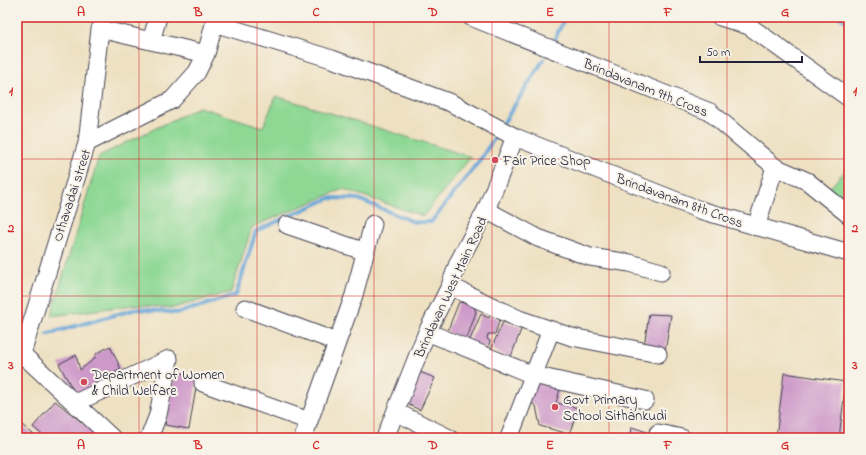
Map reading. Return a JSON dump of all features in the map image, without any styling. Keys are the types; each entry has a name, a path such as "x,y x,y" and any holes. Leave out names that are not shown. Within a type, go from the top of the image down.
{"street":[{"path":"151,41 158,17"},
{"name":"Brindavanam 9th Cross","path":"471,17 710,112 775,167 807,181 849,215"},
{"path":"720,17 749,26 849,98"},
{"name":"Othavadai street","path":"19,355 87,143 172,100 197,72 206,54 215,20"},
{"name":"Brindavanam 8th Cross","path":"215,20 332,59 451,103 515,137 700,210 849,253"},
{"path":"87,143 100,23 151,41 206,54"},
{"name":"Brindavan West Main Road","path":"385,438 427,332 450,286 458,262 486,210 515,137"},
{"path":"756,227 775,167"},
{"path":"486,210 538,238 590,257 630,264 661,272"},
{"path":"303,438 354,295 373,224"},
{"path":"287,226 366,252"},
{"path":"450,286 519,319 572,337 658,354"},
{"path":"245,308 337,342"},
{"path":"509,438 551,330"},
{"path":"427,332 533,375 645,400"},
{"path":"19,355 75,403 112,438"},
{"path":"75,403 169,359 158,415 149,438"},
{"path":"202,383 309,421"},
{"path":"396,412 449,438"},
{"path":"658,433 682,438"}],"green space":[{"path":"276,96 471,157 423,216 343,189 252,227 231,292 173,308 133,305 51,316 99,156 199,107 263,127"},
{"path":"849,166 849,207 827,191"}],"building":[{"path":"459,302 469,304 474,307 476,312 466,341 447,332"},
{"path":"481,314 489,318 490,315 500,319 495,334 488,334 487,339 490,341 488,349 469,342"},
{"path":"649,314 671,315 665,352 644,346"},
{"path":"503,322 522,327 510,359 491,349"},
{"name":"Department of Women & Child Welfare","path":"110,346 121,369 76,395 59,364 76,355 80,370 94,359 96,354"},
{"path":"417,371 435,378 420,410 405,403"},
{"path":"175,372 198,376 189,429 165,425"},
{"path":"784,373 846,382 839,438 776,438"},
{"name":"Govt Primary School Sithankudi","path":"534,381 560,389 556,403 579,408 569,434 540,426 536,406 527,400"},
{"path":"55,401 97,434 94,438 46,438 33,427"},
{"path":"17,421 38,438 17,438"},
{"path":"632,427 647,432 645,438 631,437"}],"waterway":[{"path":"554,41 565,17"},
{"path":"839,17 849,23"},
{"path":"504,122 544,59"},
{"path":"47,334 136,309 178,313 236,295 256,231 330,198 358,199 414,222 431,222 480,160 495,137"}],"place":[{"name":"Fair Price Shop","path":"495,160"},
{"name":"Department of Women & Child Welfare","path":"84,382"},
{"name":"Govt Primary School Sithankudi","path":"555,407"}]}
